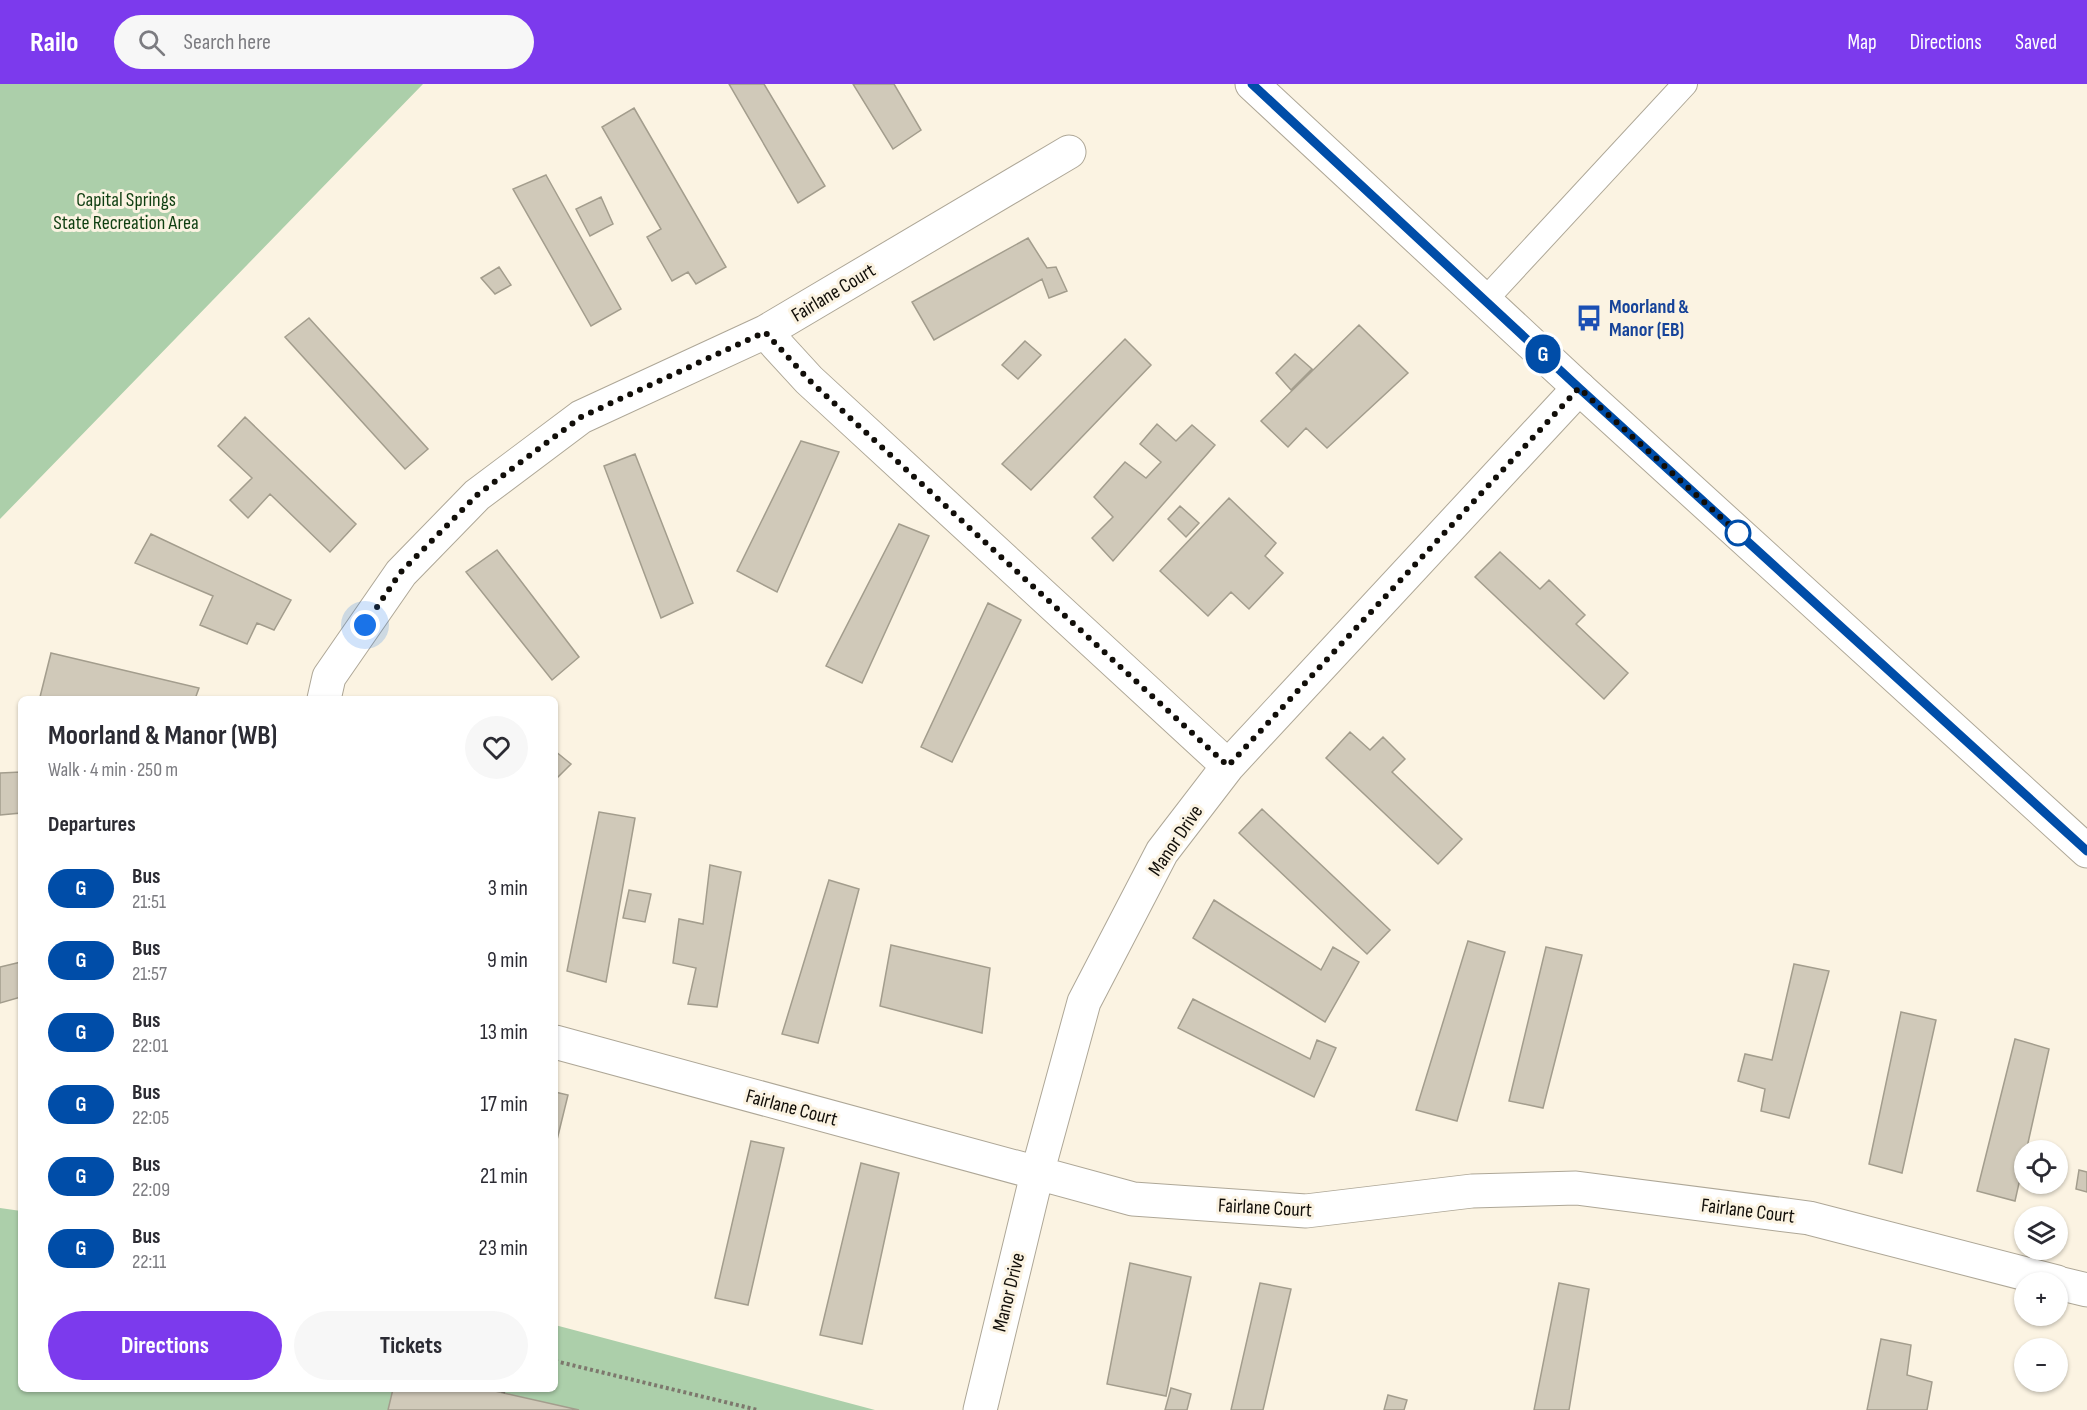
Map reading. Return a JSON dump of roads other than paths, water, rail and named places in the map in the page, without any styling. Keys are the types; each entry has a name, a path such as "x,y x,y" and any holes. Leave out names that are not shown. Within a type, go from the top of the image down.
{"street":[{"path":"1252,84 1486,299 1579,388 2086,848"},
{"name":"Fairlane Court","path":"325,696 329,677 400,573 477,495 581,417 765,332 1069,152"},
{"path":"765,332 809,380 1228,766"},
{"name":"Manor Drive","path":"980,1410 1037,1174 1084,1002 1162,852 1228,766 1579,388"},
{"name":"Fairlane Court","path":"558,1043 1132,1199 1306,1211 1472,1191 1576,1188 1809,1218 2015,1272"},
{"name":"Fairlane Court","path":"2068,1286 2087,1290"}],"lane":[{"path":"1486,299 1685,84"}],"place":[{"name":"Moorland & Manor (EB)","path":"1589,318"}],"park label":[{"name":"Capital Springs State Recreation Area","path":"126,210"}]}
